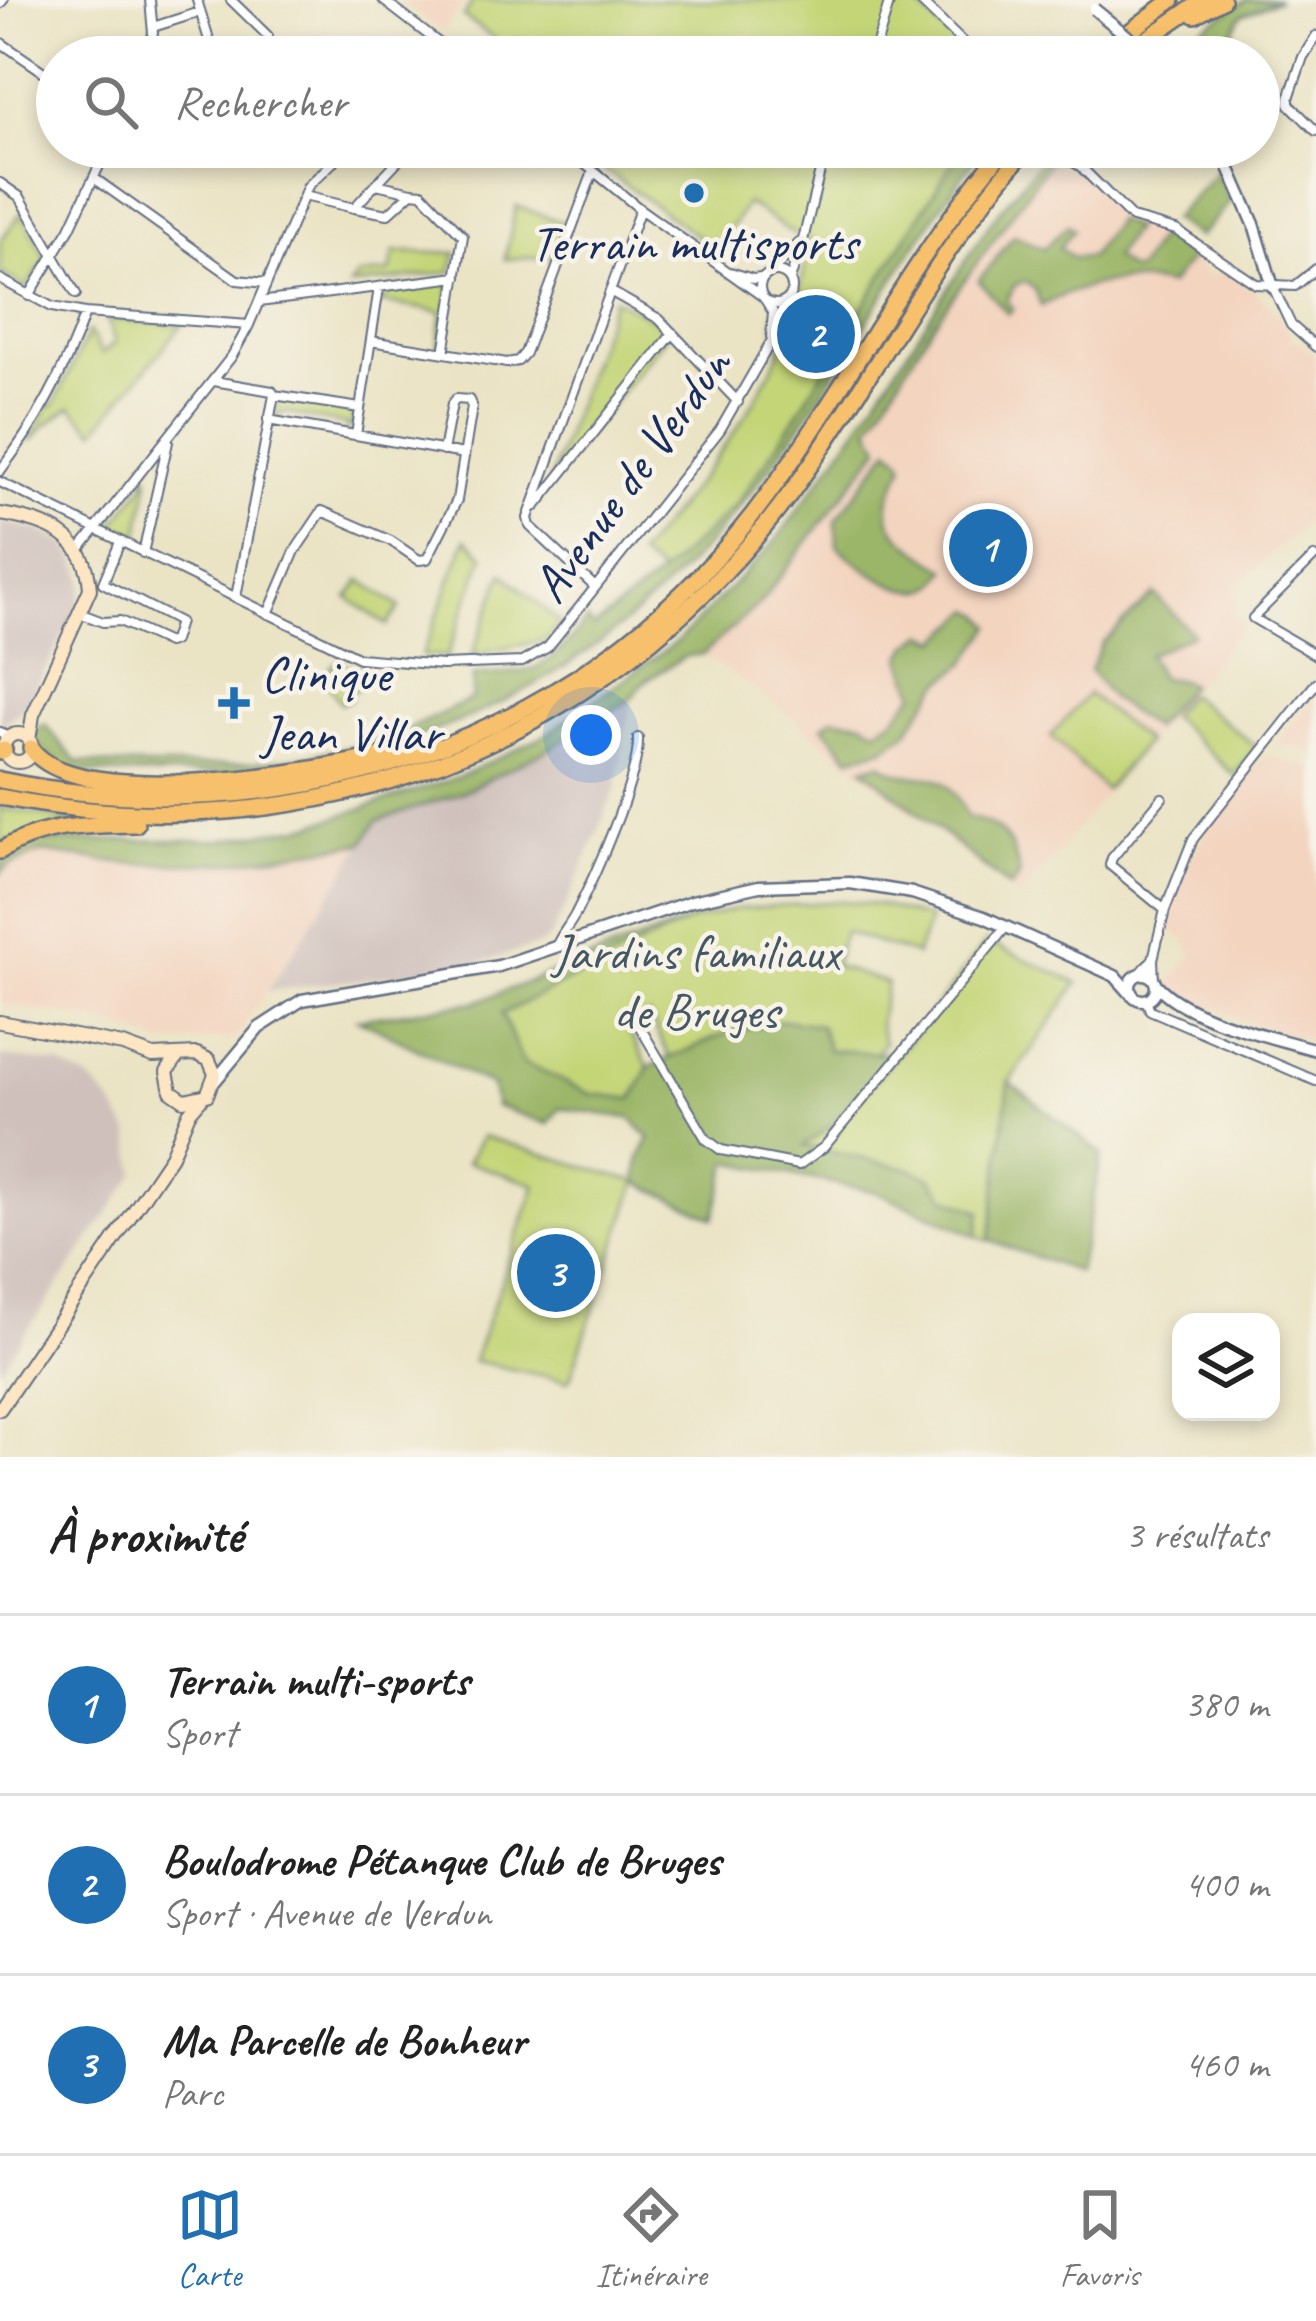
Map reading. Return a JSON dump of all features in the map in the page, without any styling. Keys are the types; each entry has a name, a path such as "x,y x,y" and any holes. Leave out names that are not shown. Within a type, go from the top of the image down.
{"highway":[{"path":"1124,36 1172,0"},
{"path":"1149,36 1204,0"},
{"path":"1165,36 1222,0"},
{"path":"0,780 130,798 261,793 391,765 492,724 549,694 614,651 719,555 783,474 936,238 990,168"},
{"path":"0,851 29,835 58,828 160,823 358,791 459,758 580,694 659,635 712,586 791,493 946,254 1012,168"},
{"path":"13,742 46,765 79,777 214,781 340,766 492,724"},
{"path":"0,797 116,814 244,811"}],"main road":[{"path":"0,514 35,520 65,534 80,549 89,569 90,589 82,614 33,716 13,742"},
{"path":"0,1022 124,1045 153,1056 202,1056 213,1066 215,1082 189,1113 171,1156 0,1409"},
{"path":"153,1056 180,1106 180,1133"},
{"path":"178,1056 170,1066 169,1085 184,1100 201,1099"}],"street":[{"path":"150,0 151,36"},
{"path":"196,0 207,36"},
{"path":"231,0 268,36"},
{"path":"383,0 430,36"},
{"path":"879,36 890,0"},
{"path":"919,0 956,36"},
{"path":"1082,0 1127,36"},
{"path":"153,27 200,12"},
{"path":"1316,36 1289,98 1316,131"},
{"path":"0,42 36,67"},
{"path":"29,296 55,256 98,168"},
{"path":"80,549 214,381 249,325 303,196 329,168"},
{"path":"354,208 391,168"},
{"name":"Avenue de Verdun","path":"588,168 764,298 774,322 769,344"},
{"name":"Avenue de Verdun","path":"268,614 368,660 442,665 522,662 548,647 738,402 781,324 820,168"},
{"path":"1083,168 1132,218 1176,230 1243,277 1273,287 1294,286 1316,268"},
{"path":"1229,168 1291,325 1316,347"},
{"path":"371,340 518,361 593,172"},
{"path":"94,178 237,280 267,284"},
{"path":"0,183 20,197 76,294"},
{"path":"376,184 422,194 461,231 444,353"},
{"path":"303,196 388,214 412,192"},
{"path":"595,587 530,526 530,514 640,209"},
{"path":"784,302 764,298 768,275 786,262 802,236"},
{"name":"Avenue de Verdun","path":"723,269 753,280 768,275 790,279"},
{"path":"259,302 457,277"},
{"path":"0,279 52,307 249,325"},
{"path":"356,435 380,288"},
{"path":"610,291 659,319 738,402"},
{"path":"0,471 27,435 72,349 85,313"},
{"path":"530,514 673,333"},
{"path":"214,381 360,408"},
{"path":"236,598 274,395"},
{"path":"0,482 268,614 296,550 322,511 423,561 429,556 457,500 472,407 463,398 452,404 443,451"},
{"path":"268,420 464,454"},
{"path":"142,553 168,441"},
{"path":"82,614 103,622 120,620 168,643 173,641 179,622 103,583 120,542"},
{"path":"1313,557 1253,618 1316,656"},
{"path":"1146,1000 1155,992 1153,959 1165,910 1193,839 1316,683"},
{"path":"557,948 626,790 639,755 638,738"},
{"path":"1162,798 1110,865 1165,910"},
{"path":"215,1082 277,1013 302,1000 441,978 557,948 715,894 791,883 850,883 912,893 1006,927 1115,976 1132,994 1146,1000 1180,1004 1316,1049"},
{"path":"640,1027 706,1139 721,1150 799,1165 824,1147 1006,927"},
{"path":"1132,994 1131,982 1153,959"},
{"path":"1115,976 1146,975 1180,1004"},
{"path":"1146,1000 1150,1010 1316,1081"},
{"path":"202,1056 237,1056"}],"shaded area":[{"path":"398,0 467,0 442,31"},
{"path":"1047,168 1077,168 1133,223 1169,233 1201,254 1195,263 1209,278 1222,269 1252,289 1276,312 1292,334 1288,338 1292,343 1296,340 1316,356 1316,514 1237,585 1234,616 1245,623 1020,898 778,706 703,654 761,602 880,447 870,427 931,327"},
{"path":"0,522 40,530 67,545 82,571 83,584 79,607 25,707 0,727"},
{"path":"1316,695 1316,752 1276,744 1292,724"},
{"path":"632,698 615,791 552,935 542,944 470,965 268,991 377,821 460,793 545,751"},
{"path":"1265,756 1316,769 1316,1043 1247,1022 1165,987 1191,957 1188,942 1165,925 1180,877 1227,798"},
{"path":"363,843 236,1038 159,1043 120,1026 0,1003 0,874 10,865 42,852 126,864 225,863"},
{"path":"0,1056 59,1064 91,1081 130,1134 136,1173 0,1370"}],"green space":[{"path":"473,0 898,0 917,5 949,36 491,36 464,17"},
{"path":"1247,0 1279,0 1242,15 1230,36 1189,36"},
{"path":"602,168 949,168 735,506 661,574 638,556 728,441 766,379 794,313 811,240 747,203 717,250"},
{"path":"949,168 968,168 809,412 739,508 664,588 585,653 499,703 407,740 307,763 198,774 80,772 44,752 32,730 45,725 77,762 151,766 307,756 403,731 472,699 473,676 539,666 587,620 594,627 735,506"},
{"path":"1035,168 1045,168 931,327 870,427 880,447 761,602 703,654 686,656 645,681 632,698 545,751 460,793 377,821 363,843 225,863 126,864 42,852 0,874 3,858 41,841 222,840 312,825 458,777 544,736 678,641 775,542 857,429 993,219"},
{"path":"1218,171 1230,202 1199,237 1172,219"},
{"path":"516,206 568,224 556,257 505,259"},
{"path":"21,213 46,258 26,288 0,272 0,241"},
{"path":"1116,220 1133,228 1114,258 1129,270 1137,270 1159,236 1192,257 1169,285 1103,284 1041,306 1036,291 1025,281 1014,286 1007,301 1013,308 1008,314 979,281 1014,235 1043,249 1068,225 1073,230 1059,248 1074,258 1090,257"},
{"path":"394,252 457,253 451,272 350,286 358,276 390,272"},
{"path":"451,282 443,346 438,345 442,312 381,302 387,289"},
{"path":"614,298 657,321 667,335 549,482"},
{"path":"107,319 182,325 95,431 71,407 30,442 89,331 102,354 115,342"},
{"path":"281,400 352,411 354,422 347,430 347,425 281,412 279,418 274,416 275,406"},
{"path":"890,448 904,467 889,504 894,529 947,570 936,584 923,590 882,579 837,546 836,520"},
{"path":"147,473 149,479 138,538 110,529 146,482"},
{"path":"466,539 484,556 447,656 422,656"},
{"path":"503,573 560,623 546,640 472,655"},
{"path":"361,580 400,607 387,625 348,598"},
{"path":"1154,594 1193,634 1148,655 1161,678 1190,685 1153,728 1112,699 1090,670 1102,643"},
{"path":"972,610 992,626 965,664 940,683 907,732 883,749 849,757 823,726 833,718 864,722 877,730 895,718 915,693 902,658 909,645 925,634 939,640"},
{"path":"334,663 384,674 377,683 374,678 349,693 351,699 341,704 324,678"},
{"path":"1088,694 1146,742 1105,790 1051,736"},
{"path":"1188,694 1257,747 1234,775 1170,716"},
{"path":"881,763 893,771 938,780 948,786 967,817 997,829 1014,852 1020,875 1010,888 863,768"},
{"path":"0,808 75,821 0,845"},
{"name":"Jardins familiaux de Bruges","path":"842,901 880,905 930,919 916,955 844,932 834,966 887,983 879,1024 884,1043 875,1054 828,1050 747,1026 670,1058 649,1015 626,1026 649,1067 633,1099 591,1094 523,1063 502,1014 687,922 736,909"},
{"path":"687,922 502,1014 523,1063 591,1094 633,1099 649,1067 727,1033 784,1020 820,1025 829,1050 896,1054 834,1124 804,1146 911,1169 931,1178 946,1197 981,1211 977,1236 877,1192 729,1162 714,1218 637,1182 640,1158 650,1138 630,1118 560,1108 548,1124 496,1106 492,1086 358,1019 476,1002"},
{"path":"987,942 1078,983 1009,1082 990,1241 977,1236 981,1211 945,1197 931,1178 911,1169 803,1146 878,1077"},
{"path":"1009,1082 1102,1154 1078,1272 990,1241"},
{"path":"482,1136 637,1182 569,1381 473,1361 536,1185 467,1162"}],"place":[{"name":"Terrain multisports","path":"694,193"},
{"name":"Boulodrome Pétanque Club de Bruges","path":"816,334"},
{"name":"Terrain multi-sports","path":"988,548"},
{"name":"Clinique Jean Villar","path":"234,703"},
{"name":"Ma Parcelle de Bonheur","path":"556,1273"}]}
